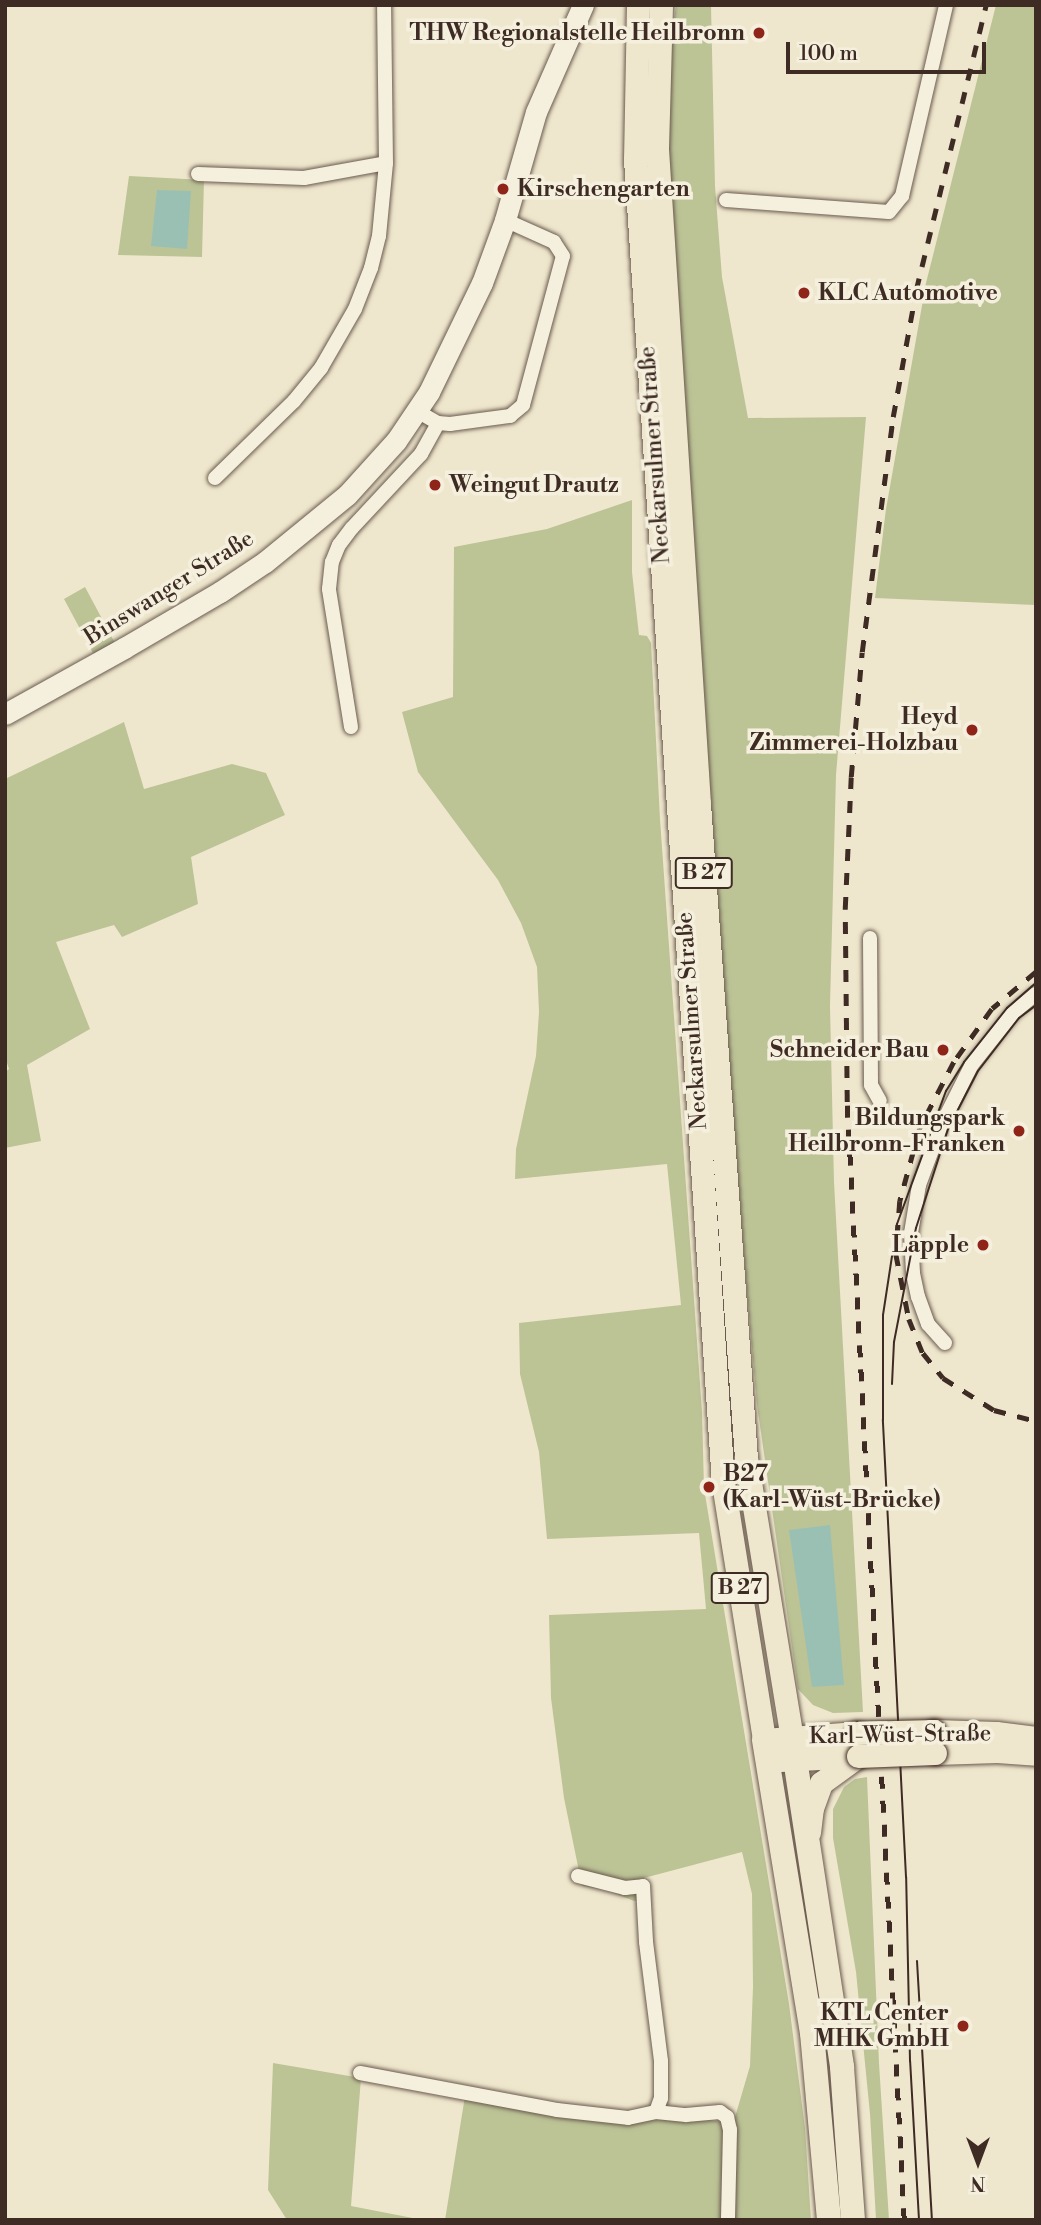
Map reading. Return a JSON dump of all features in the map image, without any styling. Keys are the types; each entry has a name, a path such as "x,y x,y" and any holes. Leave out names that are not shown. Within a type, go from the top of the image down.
{"highway":[{"name":"B 27","path":"794,1748 842,2067 853,2220"},
{"name":"B 27","path":"765,1750 811,2033 828,2220"}],"main road":[{"name":"Binswanger Straße","path":"5,713 136,642 265,562 347,495 396,441 417,411 465,319 505,220 536,112 583,5"},
{"name":"Neckarsulmer Straße","path":"638,5 635,45 635,159 723,1483 765,1750"},
{"name":"Neckarsulmer Straße","path":"662,5 657,149 699,804 746,1458 794,1748"},
{"name":"Karl-Wüst-Straße","path":"765,1750 794,1748 856,1733 1036,1754"},
{"name":"Karl-Wüst-Straße","path":"794,1748 858,1756 996,1733 1036,1738"},
{"path":"809,1835 812,1808 821,1783 858,1756"}],"street":[{"path":"215,478 294,401 337,343 371,268 379,236 386,163 384,5"},
{"path":"726,200 889,212 901,197 946,5"},
{"path":"198,174 304,178 386,163"},
{"path":"417,411 438,423 450,424 510,416 523,405 563,256 554,242 505,220"},
{"path":"351,727 329,589 332,562 339,545 352,528 421,454 438,423"},
{"path":"870,938 871,1084 880,1101"},
{"path":"945,1343 928,1324 918,1297 911,1233 914,1204 940,1126 971,1066 1013,1013 1036,994"},
{"path":"578,1876 625,1888 643,1886 646,1941 661,2060 661,2098 656,2112"},
{"path":"360,2073 557,2110 628,2119 656,2112 686,2115 720,2112 727,2117 730,2130 728,2220"}],"green space":[{"path":"676,5 711,5 715,186 722,277 748,418 866,417 836,775 830,1006 834,1182 863,1712 833,1713 813,1705 798,1689 757,1405 727,1065 667,127 669,61"},
{"path":"996,5 1036,5 1036,605 875,598 886,509 926,283"},
{"path":"129,176 204,180 202,257 118,255"},
{"path":"632,500 632,572 639,635 647,636 651,643 660,819 702,1412 704,1488 789,2004 805,2128 811,2220 445,2220 465,2096 652,2119 698,2118 733,2124 750,2066 752,1894 742,1852 644,1878 646,1900 634,1901 606,1890 582,1886 564,1798 551,1698 549,1615 706,1609 699,1533 547,1539 539,1452 520,1374 519,1323 681,1305 667,1164 515,1179 516,1149 536,1056 539,1012 537,967 521,923 498,880 418,772 402,712 453,697 454,547 547,529"},
{"path":"85,587 115,643 94,655 64,599"},
{"path":"124,722 144,789 232,764 266,773 285,815 191,857 198,904 122,937 114,925 56,942 90,1029 27,1065 41,1141 5,1148 5,1072 9,1069 5,1057 5,779"},
{"path":"867,1777 879,2063 889,2220 876,2220 870,2114 856,1972 833,1838 833,1809 844,1787 855,1779"},
{"path":"273,2063 361,2078 351,2206 423,2220 287,2220 268,2190"}],"water":[{"path":"157,190 191,191 187,249 151,246"},
{"path":"830,1525 844,1685 812,1687 789,1530"}],"tram line":[{"path":"919,2220 910,2061 906,1877 883,1420 883,1315 897,1224 946,1091 964,1062 1007,1008 1036,983"},
{"path":"892,1384 894,1342 916,1228 948,1129 978,1071 1019,1018 1036,1005"},
{"path":"917,1961 932,2220"}],"railway":[{"path":"904,2220 847,1102 845,909 851,777 862,652 893,417 916,290 986,5"},
{"path":"1036,972 992,1009 954,1062 920,1128 900,1201 896,1254 909,1319 923,1353 943,1378 994,1410 1036,1421"}],"place":[{"name":"THW Regionalstelle Heilbronn","path":"759,33"},
{"name":"Kirschengarten","path":"503,189"},
{"name":"KLC Automotive","path":"804,293"},
{"name":"Weingut Drautz","path":"435,485"},
{"name":"Heyd Zimmerei-Holzbau","path":"972,730"},
{"name":"Schneider Bau","path":"943,1050"},
{"name":"Bildungspark Heilbronn-Franken","path":"1019,1131"},
{"name":"Läpple","path":"983,1245"},
{"name":"B27 (Karl-Wüst-Brücke)","path":"709,1487"},
{"name":"KTL Center MHK GmbH","path":"963,2026"}]}
